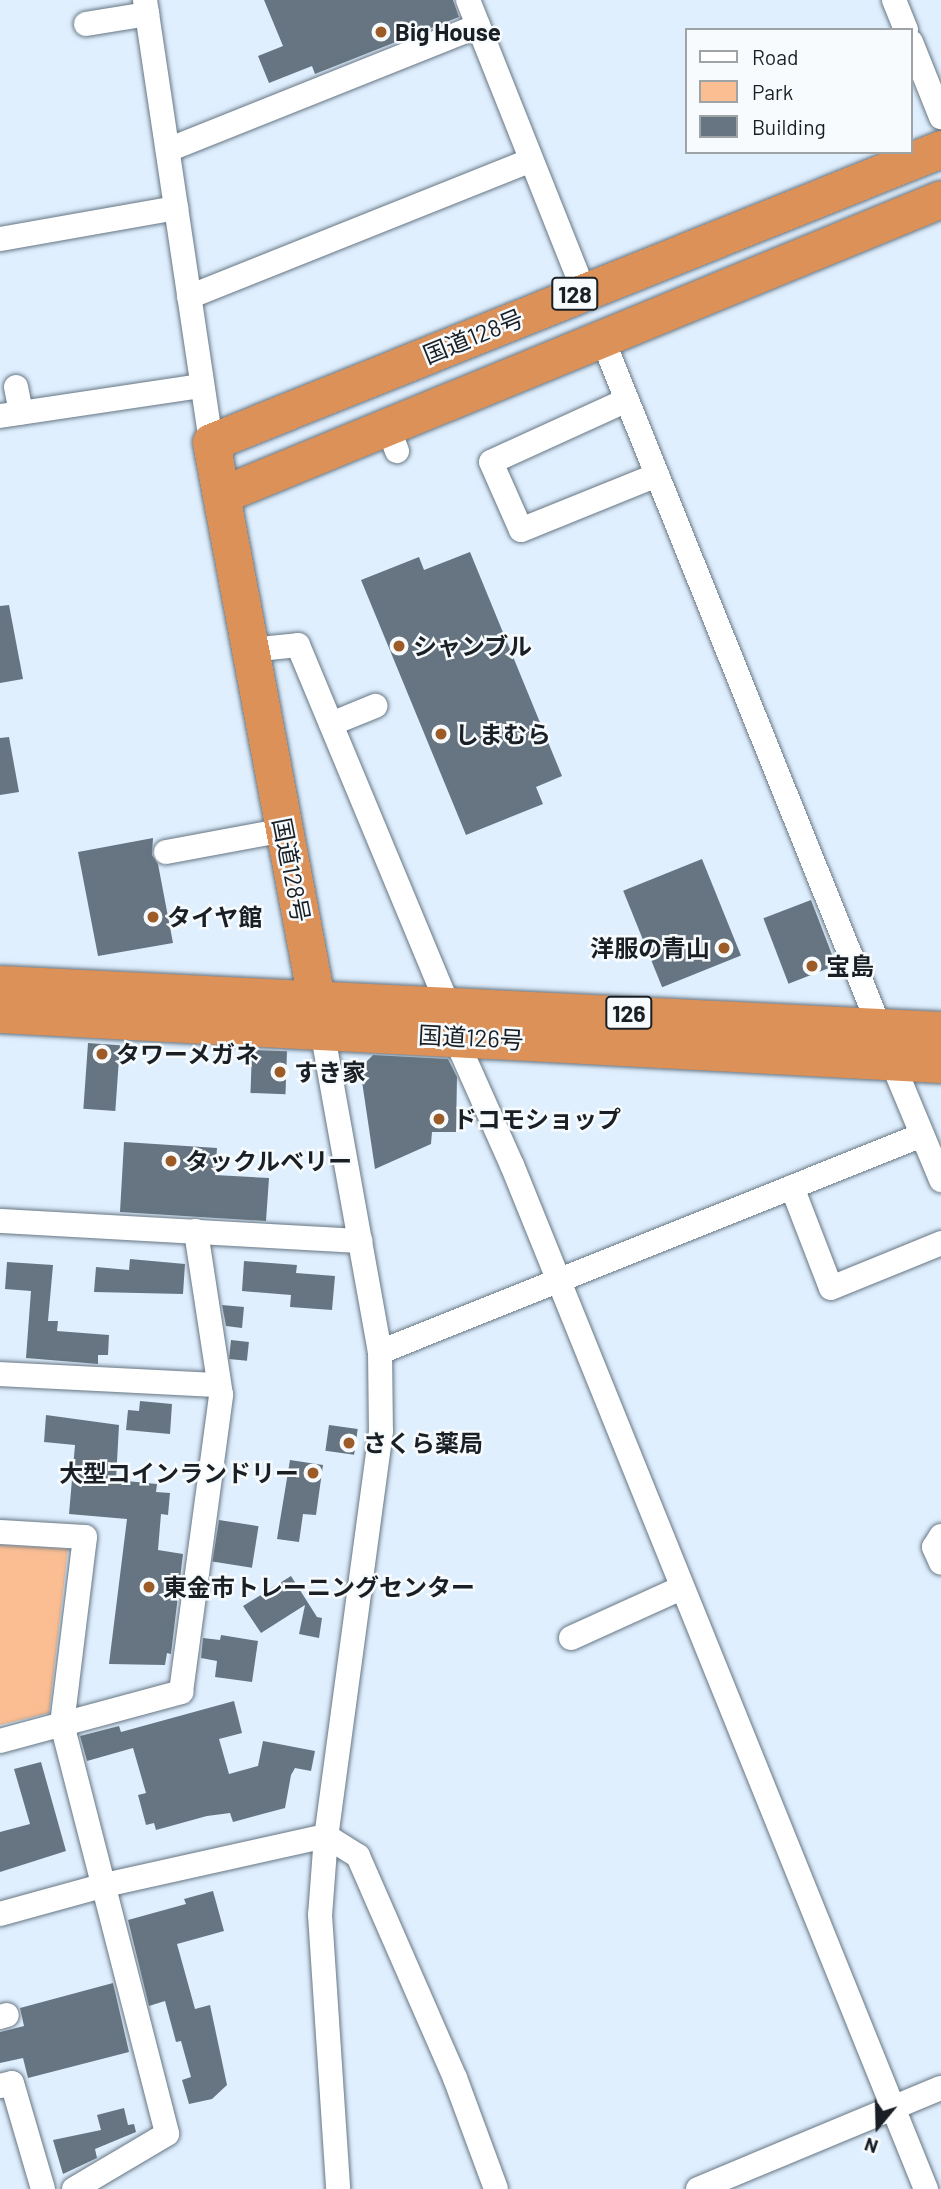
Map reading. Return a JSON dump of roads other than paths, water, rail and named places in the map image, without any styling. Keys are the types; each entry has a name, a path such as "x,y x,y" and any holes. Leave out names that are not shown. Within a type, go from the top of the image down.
{"highway":[{"name":"国道128号","path":"319,1014 211,442 941,149"},
{"name":"国道128号","path":"221,495 392,438 603,338 941,199"},
{"path":"584,291 603,338"},
{"name":"国道126号","path":"0,984 319,1014"},
{"name":"国道126号","path":"0,1014 319,1014 451,1020 879,1026 941,1030"},
{"name":"国道126号","path":"451,1020 892,1062 941,1064"}],"street":[{"path":"468,0 584,291"},
{"path":"894,0 905,28"},
{"path":"86,24 146,7 200,386 211,442"},
{"path":"167,150 478,26"},
{"path":"913,47 941,117"},
{"path":"189,297 531,160"},
{"path":"0,239 176,208"},
{"path":"603,338 879,1026"},
{"path":"16,387 10,414 200,386"},
{"path":"627,400 491,462 521,530 657,475"},
{"path":"250,650 298,645 512,1165 556,1281 926,2189"},
{"path":"331,724 375,706"},
{"path":"166,852 285,830"},
{"path":"319,1014 380,1352 381,1431 326,1836 320,1951 338,2189"},
{"path":"892,1062 941,1180"},
{"path":"380,1352 922,1135"},
{"path":"792,1187 831,1288 941,1243"},
{"path":"0,1221 360,1241"},
{"path":"0,1741 181,1692 219,1385 196,1231"},
{"path":"0,1374 219,1385"},
{"path":"0,1532 85,1537 62,1724 167,2134 74,2189"},
{"path":"941,1536 934,1547 941,1563"},
{"path":"571,1638 681,1588"},
{"path":"0,1914 105,1885 326,1836 358,1856 455,2078 496,2189"},
{"path":"0,2086 12,2082 43,2189"},
{"path":"698,2189 941,2088"}],"place":[{"name":"Big House","path":"381,32"},
{"name":"シャンブル","path":"399,646"},
{"name":"しまむら","path":"441,734"},
{"name":"タイヤ館","path":"153,917"},
{"name":"洋服の青山","path":"724,948"},
{"name":"宝島","path":"812,966"},
{"name":"タワーメガネ","path":"102,1054"},
{"name":"すき家","path":"280,1072"},
{"name":"ドコモショップ","path":"439,1119"},
{"name":"タックルベリー","path":"171,1161"},
{"name":"さくら薬局","path":"349,1443"},
{"name":"大型コインランドリー","path":"313,1473"},
{"name":"東金市トレーニングセンター","path":"149,1587"}]}
